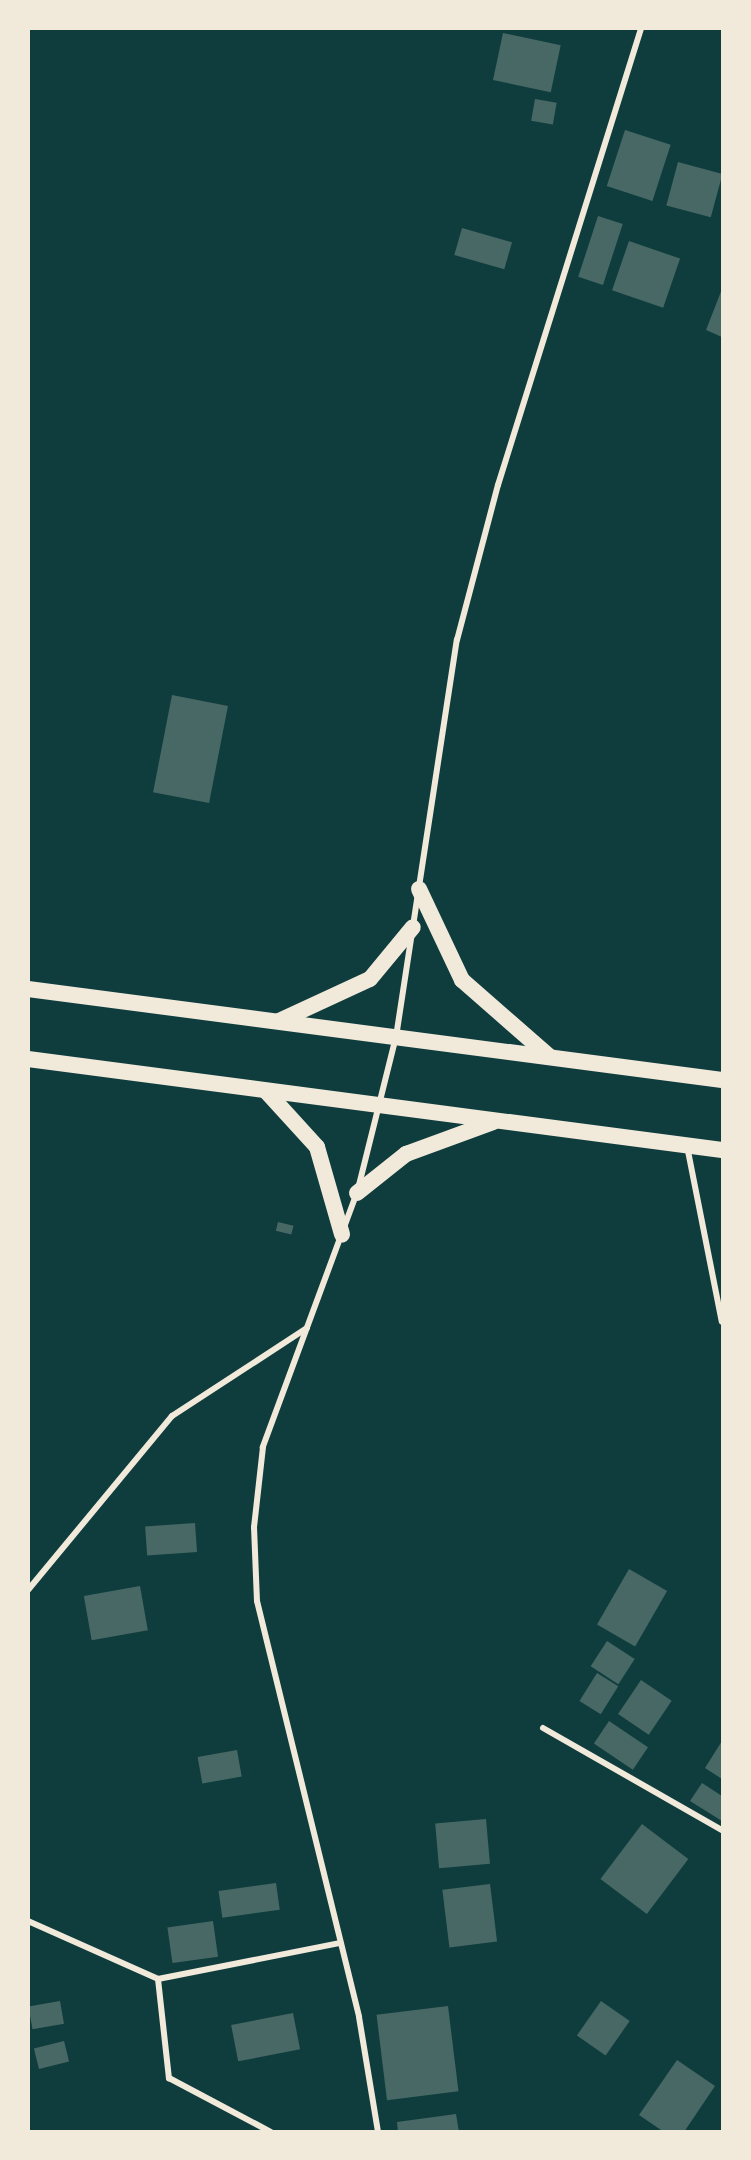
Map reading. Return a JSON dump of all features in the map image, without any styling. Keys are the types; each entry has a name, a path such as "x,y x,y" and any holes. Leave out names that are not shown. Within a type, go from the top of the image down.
{"highway":[{"path":"419,889 462,980 550,1057"},
{"path":"278,1022 370,979 413,927"},
{"path":"28,989 723,1080"},
{"path":"28,1059 723,1150"},
{"path":"266,1090 317,1147 342,1234"},
{"path":"357,1193 406,1154 497,1120"}],"street":[{"path":"378,2132 340,1943 257,1590 254,1527 263,1448 357,1193 396,1037 457,640 498,485 641,28"},
{"path":"687,1145 723,1322"},
{"path":"28,1590 172,1416 307,1328"},
{"path":"543,1728 723,1830"},
{"path":"28,1921 158,1979 340,1943"},
{"path":"158,1979 169,2078 271,2132"}],"building":[{"path":"503,33 561,45 551,92 493,80"},
{"path":"535,99 557,103 553,124 531,121"},
{"path":"625,130 671,145 652,201 607,186"},
{"path":"678,162 722,174 711,217 666,205"},
{"path":"598,216 623,224 603,285 578,277"},
{"path":"462,228 512,242 504,269 454,255"},
{"path":"629,241 680,259 663,308 612,290"},
{"path":"722,289 722,337 706,330"},
{"path":"172,695 228,706 209,803 153,792"},
{"path":"278,1222 294,1226 291,1235 276,1231"},
{"path":"195,1523 197,1552 147,1555 145,1526"},
{"path":"629,1569 667,1591 635,1646 597,1624"},
{"path":"140,1586 148,1630 92,1640 84,1596"},
{"path":"607,1641 635,1659 618,1684 591,1666"},
{"path":"597,1673 618,1686 601,1714 580,1701"},
{"path":"641,1680 672,1701 649,1735 618,1714"},
{"path":"609,1721 648,1747 633,1770 594,1743"},
{"path":"722,1741 722,1779 705,1768"},
{"path":"237,1750 242,1777 202,1784 198,1757"},
{"path":"702,1783 722,1796 722,1821 690,1801"},
{"path":"486,1819 490,1864 439,1868 435,1823"},
{"path":"642,1824 688,1859 647,1914 600,1879"},
{"path":"276,1883 280,1910 222,1918 219,1891"},
{"path":"490,1884 497,1942 449,1947 442,1890"},
{"path":"213,1921 218,1957 172,1963 167,1927"},
{"path":"60,2001 64,2024 32,2029 28,2007"},
{"path":"601,2001 630,2021 606,2055 577,2035"},
{"path":"448,2006 458,2091 387,2100 377,2015"},
{"path":"293,2013 300,2049 238,2061 231,2025"},
{"path":"64,2041 69,2061 39,2069 34,2048"},
{"path":"677,2060 715,2086 684,2132 664,2132 639,2115"},
{"path":"456,2114 459,2132 398,2132 397,2122"}]}
